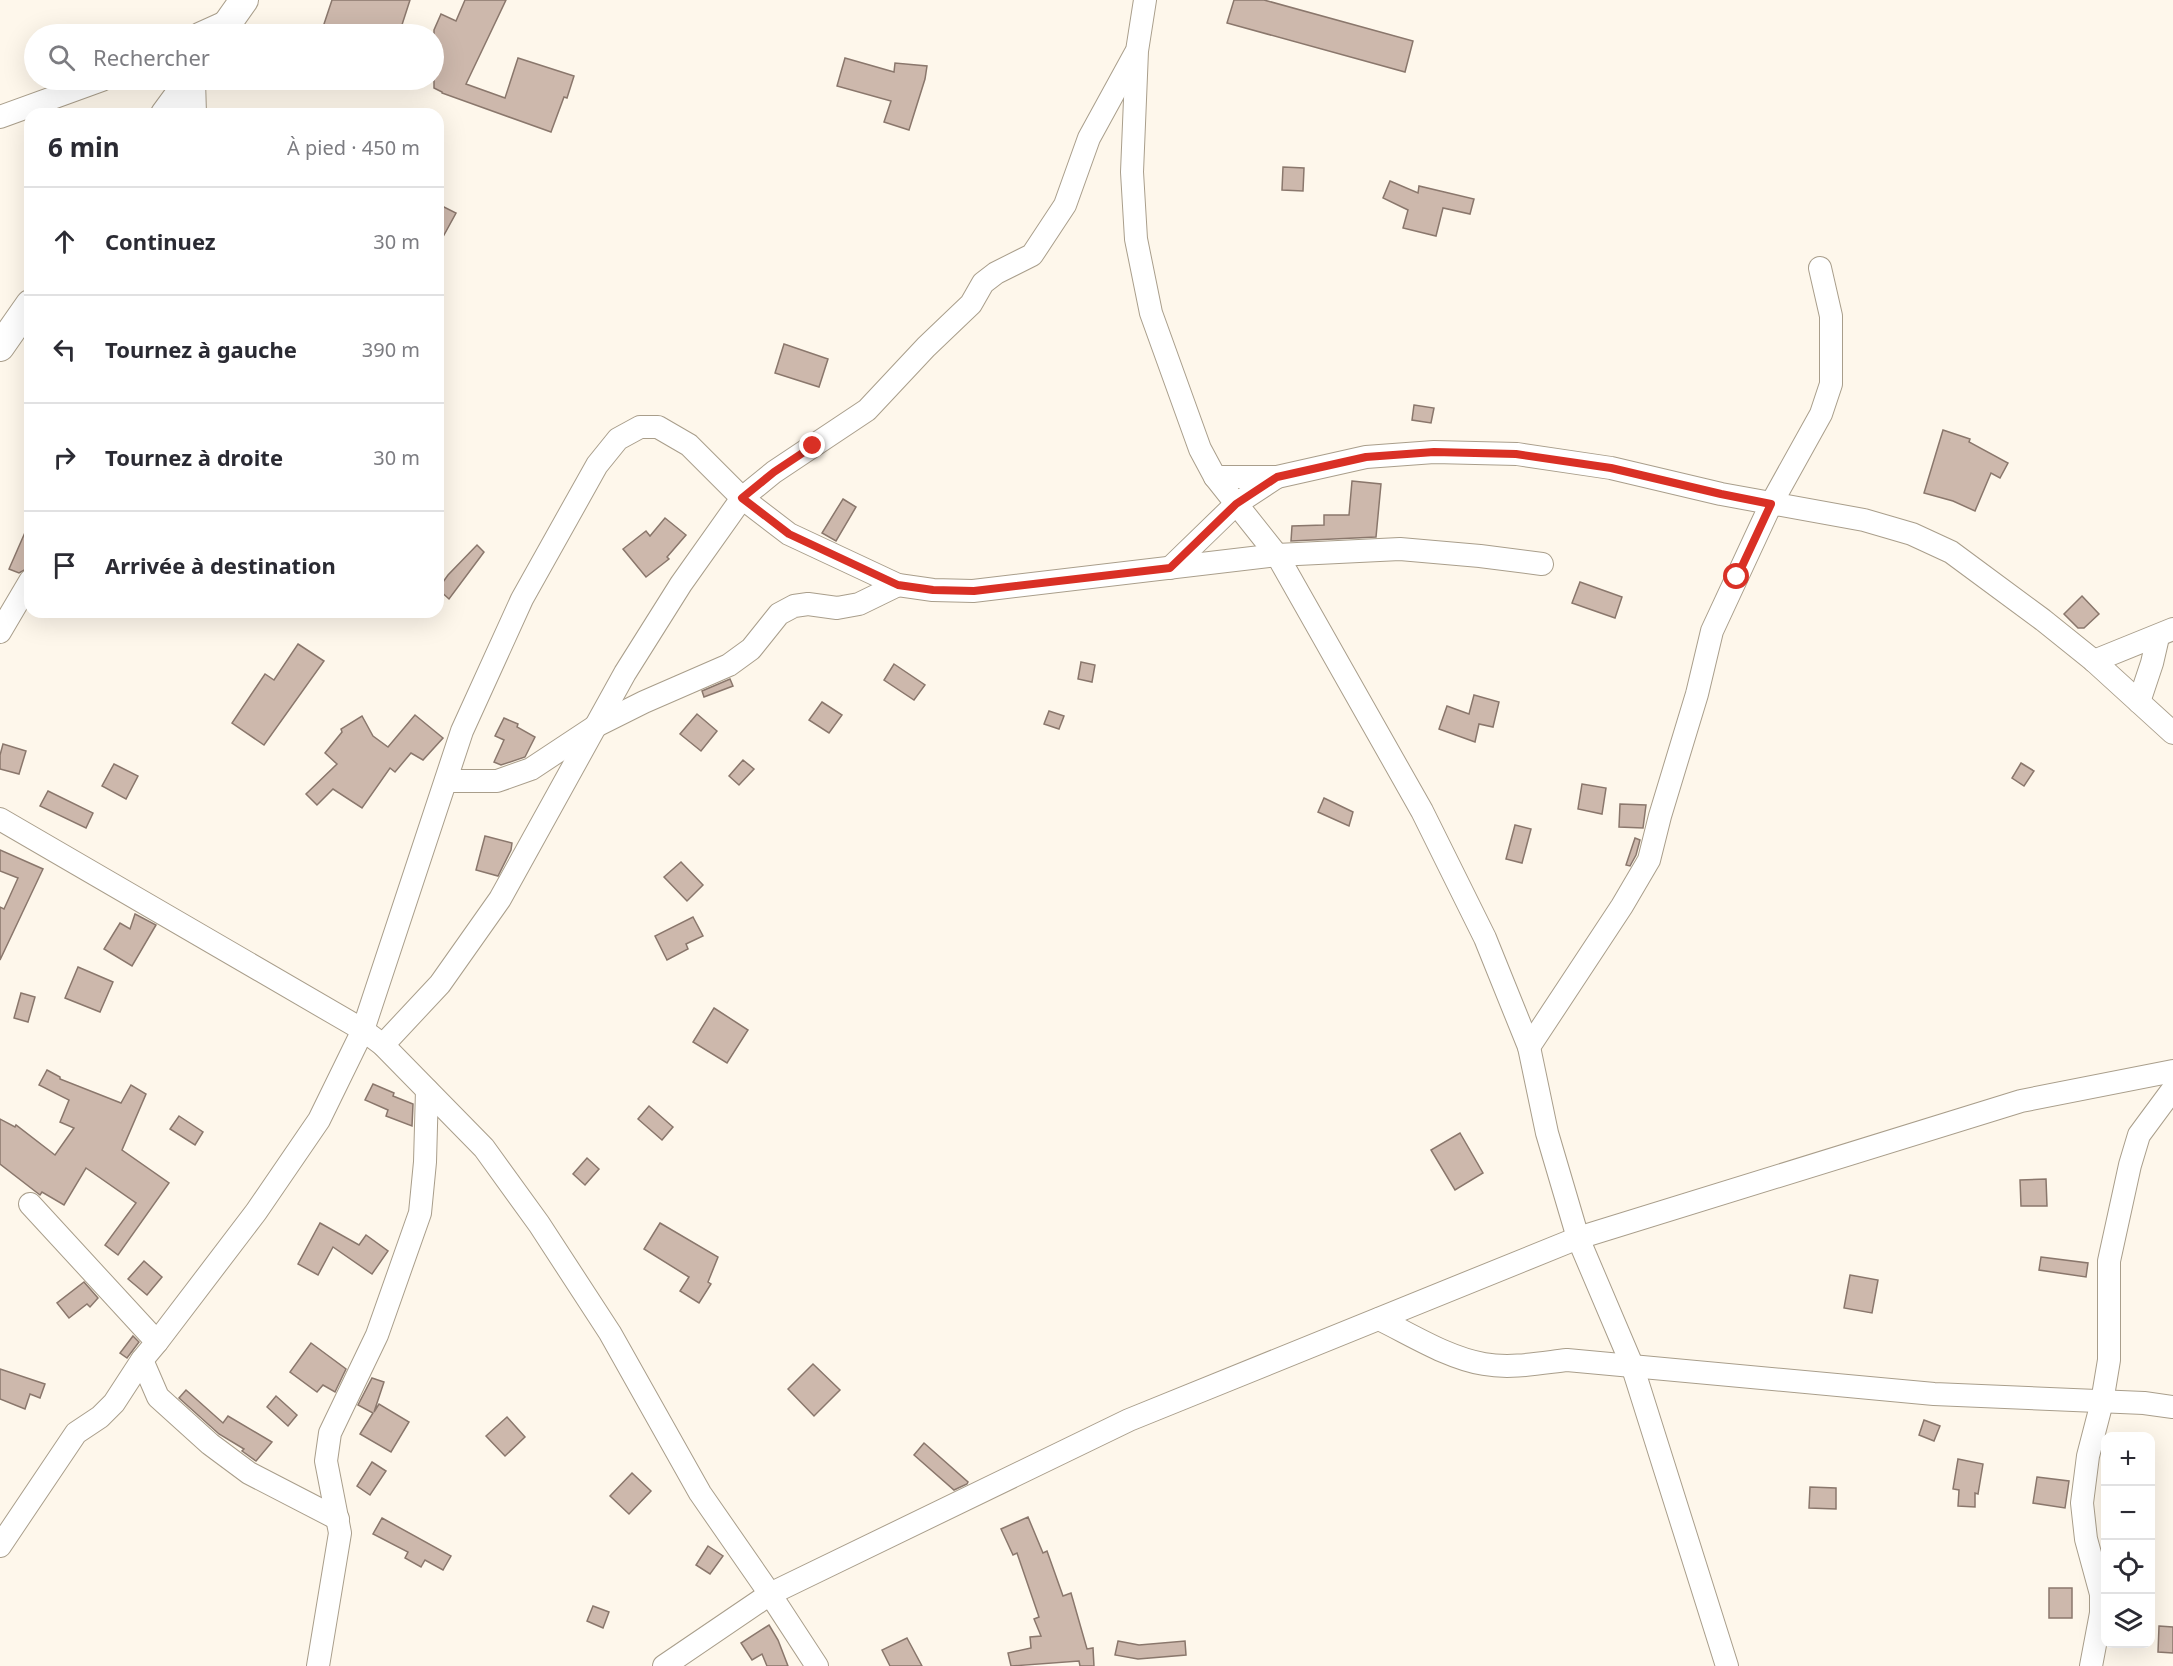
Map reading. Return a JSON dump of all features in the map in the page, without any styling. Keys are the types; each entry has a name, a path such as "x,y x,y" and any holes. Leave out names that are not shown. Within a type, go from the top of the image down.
{"main road":[{"path":"170,108 184,90"},
{"path":"0,347 24,313"}],"street":[{"path":"1145,0 1137,51 1132,172 1136,239 1151,313 1200,449 1215,477 1277,555 1422,811 1485,938 1529,1047 1547,1133 1578,1238 1632,1365 1727,1666"},
{"path":"383,1045 440,984 500,899 625,673 681,584 742,498 774,472 867,410 926,347 971,304 983,283 996,273 1032,255 1065,206 1089,138 1137,51"},
{"path":"25,108 74,90"},
{"path":"193,90 194,108"},
{"path":"0,117 24,108"},
{"path":"1529,1047 1622,906 1649,860 1712,631 1771,504 1821,414 1831,384 1831,316 1820,268"},
{"path":"0,1546 76,1434 100,1417 114,1403 142,1360 256,1212 319,1120 363,1030 462,731 522,599 597,465 618,439 640,427 658,427 689,445 742,498 789,534 898,585 933,590 974,591 1277,555 1400,549 1542,564"},
{"path":"1215,477 1277,477 1366,457 1434,452 1516,454 1611,468 1721,494 1864,520 1912,534 1952,552 2094,661 2173,733"},
{"path":"1170,568 1236,504 1277,477"},
{"path":"446,781 497,781 531,769 596,726 644,702 729,665 752,649 779,614 794,606 808,604 837,608 859,604 898,585"},
{"path":"0,632 24,591"},
{"path":"2094,661 2165,633"},
{"path":"2139,702 2165,633"},
{"path":"0,819 363,1030 383,1045 484,1148 539,1224 610,1333 700,1493 817,1666"},
{"path":"664,1666 770,1594 1129,1420 1578,1238 2021,1101 2173,1071"},
{"path":"2091,1666 2101,1612 2101,1594 2086,1539 2082,1503 2088,1456 2102,1402 2109,1360 2109,1261 2130,1165 2139,1135 2173,1089"},
{"path":"318,1666 340,1533 326,1461 330,1433 377,1335 420,1213 425,1162 427,1090"},
{"path":"30,1204 157,1342"},
{"path":"1379,1319 1454,1355 1485,1364 1525,1365 1567,1360 1934,1394 2173,1407"},
{"path":"142,1360 158,1397 210,1444 249,1473 338,1519"}],"building":[{"path":"332,0 410,0 402,24 324,24"},
{"path":"465,0 506,0 466,84 505,98 518,58 574,76 567,98 564,97 551,132 438,90 444,90 444,24 437,24 441,14 456,21"},
{"path":"1234,0 1264,0 1413,41 1405,72 1227,23"},
{"path":"845,58 894,72 895,63 927,66 909,130 884,122 891,101 837,86"},
{"path":"1283,167 1304,168 1303,191 1282,190"},
{"path":"1390,181 1418,193 1419,186 1474,199 1470,214 1443,208 1436,236 1403,228 1408,210 1383,198"},
{"path":"444,207 456,213 444,235"},
{"path":"784,344 828,359 819,387 775,373"},
{"path":"1414,405 1434,408 1431,423 1412,420"},
{"path":"1943,430 1970,439 1969,442 2008,463 2000,478 1991,473 1975,511 1953,501 1924,493"},
{"path":"1352,481 1381,484 1376,537 1291,541 1292,526 1324,525 1324,515 1349,515"},
{"path":"843,499 856,507 836,541 822,533"},
{"path":"665,518 686,535 667,557 669,559 646,577 623,549 646,531 650,536"},
{"path":"24,535 24,570 19,573 9,569"},
{"path":"477,545 484,552 449,599 444,594 444,581"},
{"path":"1580,582 1622,597 1615,618 1572,603"},
{"path":"2082,596 2099,614 2084,628 2078,628 2064,614"},
{"path":"298,644 324,661 264,745 232,723 265,674 274,680"},
{"path":"1081,662 1095,665 1092,682 1078,679"},
{"path":"894,664 925,685 914,700 884,680"},
{"path":"730,679 733,686 704,697 702,691"},
{"path":"1474,695 1499,702 1493,727 1479,724 1475,742 1439,729 1447,706 1469,714"},
{"path":"822,702 842,715 829,733 809,720"},
{"path":"1049,711 1064,716 1059,729 1044,724"},
{"path":"697,714 717,731 701,751 680,734"},
{"path":"415,715 443,738 423,760 411,753 395,772 390,768 362,808 333,789 317,805 306,794 337,764 325,753 342,732 341,729 362,716 373,736 388,747"},
{"path":"504,718 518,724 517,727 535,737 525,757 501,765 494,762 504,740 495,736"},
{"path":"3,744 26,751 19,774 0,769"},
{"path":"743,760 754,769 739,785 729,776"},
{"path":"2021,763 2034,771 2024,786 2012,778"},
{"path":"114,764 138,776 126,799 102,786"},
{"path":"1582,784 1606,788 1602,814 1578,809"},
{"path":"48,791 93,813 86,828 40,806"},
{"path":"1324,798 1353,812 1349,826 1318,812"},
{"path":"1620,804 1646,805 1643,828 1619,827"},
{"path":"1515,825 1531,829 1522,863 1506,859"},
{"path":"485,836 512,843 511,850 498,876 476,870"},
{"path":"1635,838 1640,840 1636,855 1630,866 1626,865"},
{"path":"0,850 43,869 0,960 0,907 4,909 18,878 0,871"},
{"path":"681,862 703,885 687,901 664,877"},
{"path":"135,914 156,925 132,966 104,949 120,923 130,929"},
{"path":"693,917 703,936 686,944 688,949 667,960 655,936"},
{"path":"78,967 113,982 100,1012 65,998"},
{"path":"21,993 35,997 28,1022 14,1018"},
{"path":"714,1008 748,1030 727,1063 693,1042"},
{"path":"47,1070 60,1079 121,1103 131,1085 146,1094 122,1150 169,1183 118,1255 105,1245 136,1203 86,1168 64,1205 42,1192 40,1195 0,1164 0,1119 15,1127 16,1125 55,1155 74,1128 60,1122 69,1100 39,1085"},
{"path":"373,1084 413,1104 412,1126 386,1116 388,1110 365,1100"},
{"path":"649,1106 673,1127 662,1140 638,1119"},
{"path":"179,1116 203,1132 195,1145 170,1129"},
{"path":"1460,1133 1483,1173 1455,1190 1431,1150"},
{"path":"587,1158 599,1169 585,1185 573,1174"},
{"path":"2046,1179 2047,1206 2021,1206 2020,1180"},
{"path":"320,1223 359,1245 366,1235 388,1251 372,1274 333,1247 318,1275 298,1264"},
{"path":"660,1223 718,1257 708,1282 711,1284 699,1303 680,1291 689,1277 644,1249"},
{"path":"2041,1257 2088,1263 2086,1277 2039,1270"},
{"path":"144,1261 162,1277 147,1295 128,1279"},
{"path":"1850,1275 1878,1280 1872,1313 1844,1308"},
{"path":"84,1282 98,1298 90,1307 87,1304 69,1318 57,1303"},
{"path":"133,1336 139,1342 127,1358 120,1353"},
{"path":"311,1343 346,1369 335,1392 323,1385 317,1392 290,1372"},
{"path":"813,1364 840,1390 814,1416 788,1389"},
{"path":"0,1369 45,1384 40,1398 30,1394 25,1409 0,1399"},
{"path":"372,1378 384,1382 374,1412 379,1404 409,1422 391,1452 360,1434 373,1413 358,1405"},
{"path":"186,1390 223,1423 228,1416 272,1442 256,1461 242,1451 244,1449 219,1434 179,1398"},
{"path":"276,1396 297,1415 288,1426 267,1407"},
{"path":"507,1417 525,1437 505,1456 486,1436"},
{"path":"1924,1420 1940,1426 1934,1441 1919,1435"},
{"path":"924,1443 968,1482 967,1484 954,1490 914,1455"},
{"path":"1958,1459 1983,1464 1978,1494 1975,1493 1975,1507 1958,1506 1959,1490 1953,1489"},
{"path":"372,1462 386,1471 370,1495 357,1486"},
{"path":"632,1473 651,1491 629,1514 610,1496"},
{"path":"2037,1477 2069,1481 2065,1508 2033,1503"},
{"path":"1810,1487 1836,1488 1836,1509 1809,1508"},
{"path":"1028,1517 1043,1553 1047,1551 1063,1596 1071,1593 1087,1649 1093,1648 1094,1666 1080,1666 1079,1661 1011,1666 1008,1653 1031,1648 1030,1637 1041,1636 1034,1619 1039,1617 1017,1553 1013,1555 1001,1529"},
{"path":"382,1518 451,1556 443,1570 425,1560 421,1567 405,1558 408,1552 373,1534"},
{"path":"708,1546 723,1556 710,1574 696,1565"},
{"path":"2049,1588 2072,1588 2072,1618 2049,1618"},
{"path":"593,1606 609,1612 603,1628 587,1621"},
{"path":"769,1625 778,1640 788,1666 767,1666 762,1654 752,1660 741,1643"},
{"path":"2159,1626 2173,1627 2173,1653 2158,1652"},
{"path":"907,1638 922,1666 890,1666 882,1650"},
{"path":"1118,1641 1139,1645 1185,1641 1186,1655 1138,1659 1115,1655"}],"route":[{"path":"813,446 774,472 742,498 789,534 898,585 933,590 974,591 1170,568 1236,504 1277,477 1366,457 1434,452 1516,454 1611,468 1771,504 1737,577"}]}
